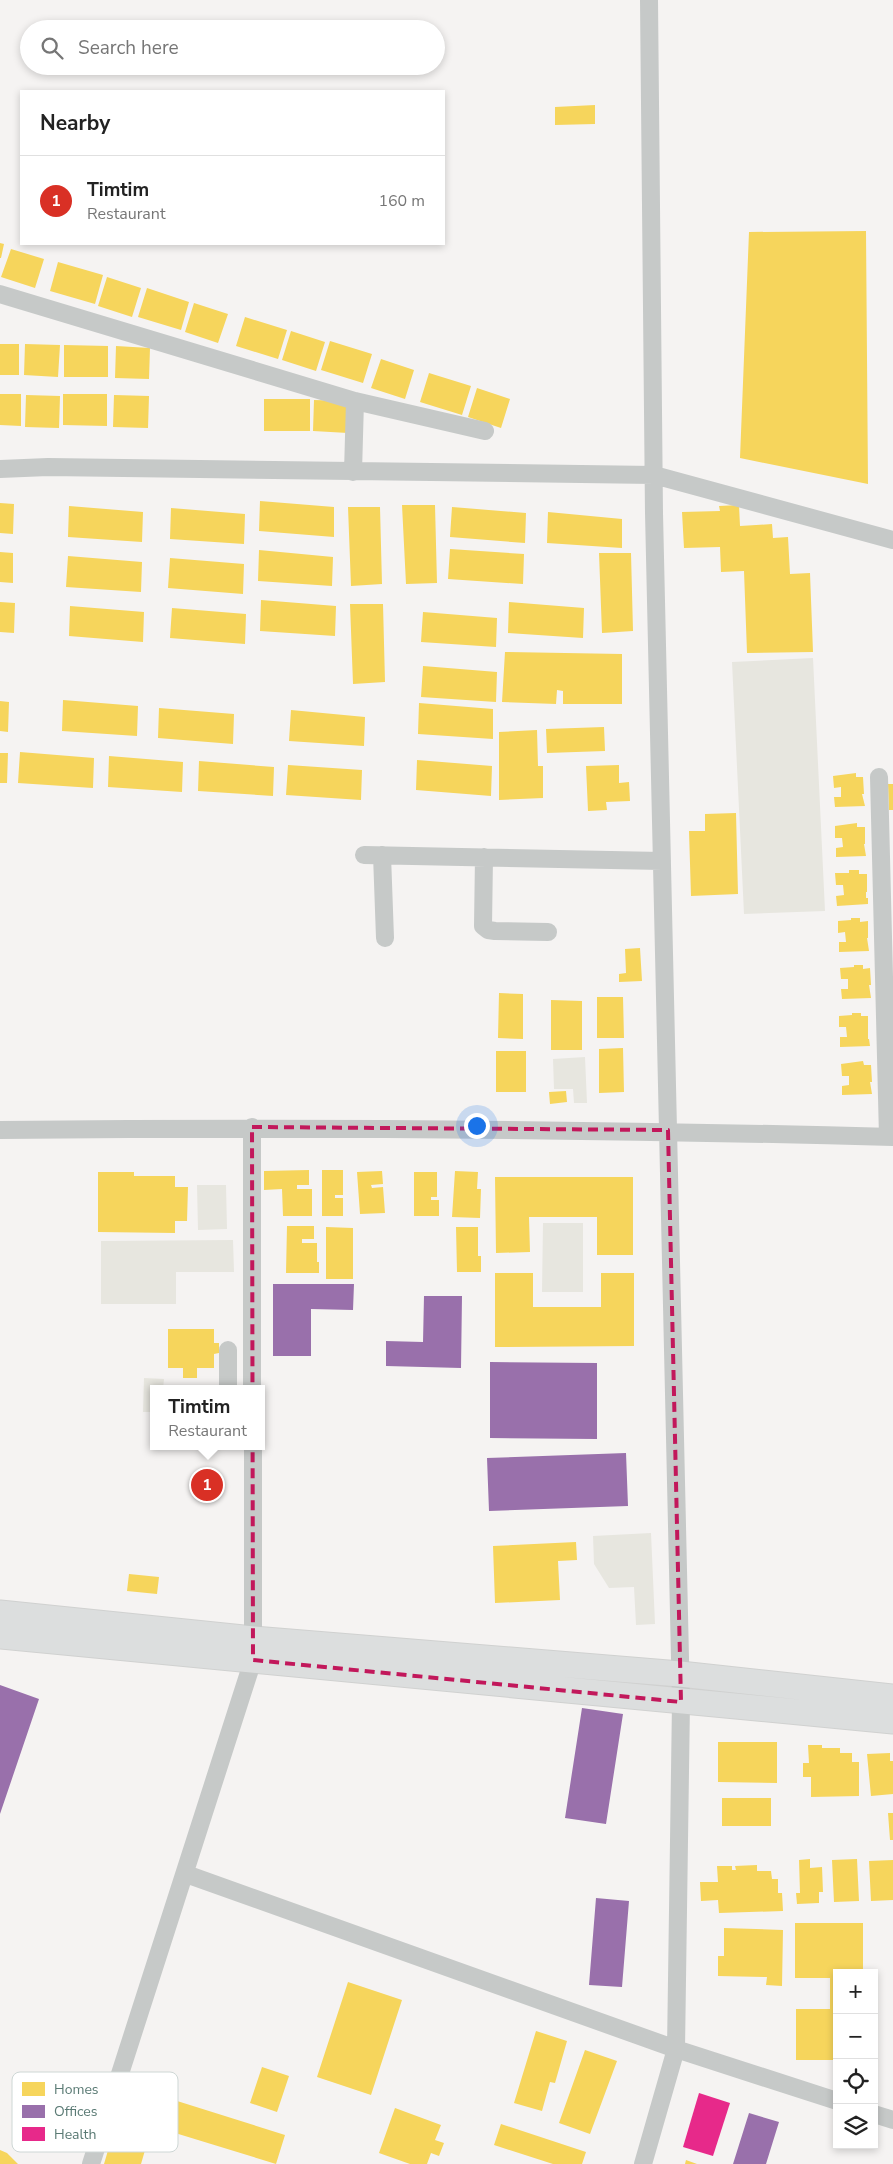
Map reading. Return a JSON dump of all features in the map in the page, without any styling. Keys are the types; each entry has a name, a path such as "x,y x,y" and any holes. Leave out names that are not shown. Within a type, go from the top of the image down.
{"street":[{"path":"643,2164 676,2048 681,1702 654,475 649,0"},
{"path":"0,294 355,401 485,431"},
{"path":"353,472 355,401"},
{"path":"0,469 48,467 654,475 893,540"},
{"path":"0,1130 252,1127 668,1130 891,1137 887,869 879,777"},
{"path":"364,855 662,861"},
{"path":"382,855 385,938"},
{"path":"484,857 483,926 488,930 495,931 548,932"},
{"path":"252,1127 252,1385"},
{"path":"228,1350 228,1385"},
{"path":"121,2072 186,1874 253,1649 253,1450"},
{"path":"0,1613 253,1649 681,1702 893,1722"},
{"path":"0,1636 680,1674 893,1697"},
{"path":"186,1874 676,2048 833,2100"},
{"path":"878,2115 893,2120"},
{"path":"91,2164 95,2152"}],"highlighted area":[{"path":"252,1127 668,1130 681,1702 253,1660"}],"shaded area":[{"path":"813,658 825,911 744,914 732,662"},
{"path":"585,1057 587,1103 574,1103 573,1089 554,1089 553,1059"},
{"path":"197,1185 226,1185 227,1229 198,1230"},
{"path":"543,1223 583,1223 583,1292 542,1292"},
{"path":"233,1240 234,1272 176,1272 176,1304 101,1304 101,1241"},
{"path":"144,1378 164,1379 163,1385 150,1385 150,1412 143,1412"},
{"path":"651,1533 655,1624 636,1625 634,1587 609,1588 594,1564 593,1536"}],"building: Homes":[{"path":"595,105 595,124 555,125 555,107"},
{"path":"866,231 868,484 740,458 749,232"},
{"path":"0,243 4,244 1,258 0,258"},
{"path":"11,249 44,259 35,288 1,277"},
{"path":"58,262 103,275 95,304 50,291"},
{"path":"107,277 141,288 132,317 98,306"},
{"path":"147,288 189,302 181,330 138,317"},
{"path":"194,303 228,314 218,343 185,332"},
{"path":"245,317 287,330 278,359 236,346"},
{"path":"291,331 325,342 316,371 282,360"},
{"path":"330,341 372,354 363,383 321,370"},
{"path":"0,344 19,344 19,375 0,375"},
{"path":"25,344 60,345 58,377 24,375"},
{"path":"64,345 108,346 108,377 64,377"},
{"path":"116,346 150,348 149,379 115,378"},
{"path":"381,359 414,370 405,399 371,388"},
{"path":"429,373 471,386 462,415 420,402"},
{"path":"477,388 510,399 501,428 468,417"},
{"path":"0,394 21,394 21,426 0,425"},
{"path":"63,394 107,394 107,426 63,425"},
{"path":"26,395 60,396 59,428 25,427"},
{"path":"114,395 149,396 148,428 113,427"},
{"path":"264,399 310,399 310,431 264,431"},
{"path":"314,400 349,401 348,433 313,431"},
{"path":"260,501 334,507 334,537 259,531"},
{"path":"0,503 14,504 13,534 0,533"},
{"path":"402,505 435,505 437,583 406,584"},
{"path":"739,505 740,526 772,524 773,538 788,537 790,574 810,573 813,652 747,653 744,571 721,572 720,547 684,548 682,512 720,511 719,506"},
{"path":"69,506 143,512 142,542 68,537"},
{"path":"348,507 380,507 382,584 351,586"},
{"path":"452,507 526,513 525,543 450,537"},
{"path":"171,508 245,514 244,544 170,539"},
{"path":"548,512 622,519 622,548 547,543"},
{"path":"450,549 524,554 523,584 448,579"},
{"path":"259,550 333,557 332,586 258,581"},
{"path":"0,552 13,553 13,583 0,582"},
{"path":"599,553 631,553 633,631 602,633"},
{"path":"68,556 142,562 141,592 66,587"},
{"path":"170,558 244,564 243,594 168,588"},
{"path":"261,600 336,606 335,636 260,631"},
{"path":"0,602 15,603 14,633 0,632"},
{"path":"509,602 584,608 583,638 508,633"},
{"path":"350,604 383,604 385,682 353,684"},
{"path":"70,606 144,612 143,642 69,636"},
{"path":"172,608 246,614 245,644 170,638"},
{"path":"423,612 497,618 496,647 421,642"},
{"path":"505,652 622,654 622,704 563,704 563,691 557,690 556,704 502,702"},
{"path":"423,666 497,672 496,702 421,697"},
{"path":"63,700 138,706 137,736 62,731"},
{"path":"0,701 9,702 8,732 0,731"},
{"path":"419,703 493,709 493,739 418,734"},
{"path":"159,708 234,714 233,744 158,738"},
{"path":"291,710 365,717 364,746 289,741"},
{"path":"604,727 605,751 547,753 546,729"},
{"path":"537,730 538,766 543,766 543,798 499,800 499,732"},
{"path":"20,752 94,758 93,788 18,783"},
{"path":"0,753 8,753 7,783 0,783"},
{"path":"109,756 183,762 182,792 108,787"},
{"path":"417,760 492,766 491,796 416,790"},
{"path":"199,761 274,767 273,796 198,791"},
{"path":"288,765 362,770 361,800 286,795"},
{"path":"619,765 619,783 629,782 630,801 606,802 607,810 588,811 586,766"},
{"path":"856,773 856,777 863,777 864,794 862,794 865,806 835,807 834,797 841,797 841,787 834,788 833,776"},
{"path":"888,784 893,784 893,810 889,810"},
{"path":"736,813 738,894 691,896 689,831 705,831 705,814"},
{"path":"857,823 857,827 865,827 864,844 866,856 836,857 836,848 843,847 842,838 835,838 835,826"},
{"path":"849,870 859,870 859,874 867,874 866,898 868,898 868,904 837,906 836,896 844,895 843,885 836,885 835,873 849,873"},
{"path":"851,918 860,918 860,922 868,921 867,938 869,951 839,952 839,942 846,942 845,932 838,933 838,921 851,920"},
{"path":"640,948 642,981 619,982 619,974 626,973 625,949"},
{"path":"854,965 863,965 863,969 870,968 871,985 869,985 871,998 842,999 841,989 848,989 848,979 841,979 840,968 854,967"},
{"path":"499,993 523,994 523,1039 498,1038"},
{"path":"597,997 623,997 624,1038 597,1038"},
{"path":"551,1000 582,1001 582,1050 551,1050"},
{"path":"852,1013 861,1013 861,1016 868,1016 868,1039 870,1046 840,1047 840,1037 847,1037 846,1027 839,1027 839,1016 852,1015"},
{"path":"623,1048 624,1092 599,1093 599,1049"},
{"path":"496,1051 526,1051 526,1092 496,1092"},
{"path":"863,1061 864,1065 871,1065 872,1082 870,1082 872,1094 842,1095 842,1086 849,1085 849,1076 842,1076 841,1064"},
{"path":"566,1091 567,1102 550,1104 549,1092"},
{"path":"309,1170 309,1185 297,1185 297,1189 312,1189 312,1216 283,1216 282,1189 264,1190 264,1171"},
{"path":"322,1170 343,1170 343,1195 335,1195 335,1198 343,1198 343,1216 322,1216"},
{"path":"382,1171 383,1184 371,1185 372,1188 383,1187 385,1213 360,1214 357,1172"},
{"path":"455,1171 478,1172 477,1189 481,1189 480,1218 452,1217"},
{"path":"98,1172 134,1172 134,1176 175,1176 175,1187 188,1187 187,1221 175,1221 175,1233 98,1232"},
{"path":"414,1172 437,1172 437,1197 431,1197 431,1200 439,1200 439,1216 414,1216"},
{"path":"495,1177 633,1177 633,1255 597,1255 597,1217 529,1217 530,1252 496,1253"},
{"path":"287,1226 314,1226 314,1239 302,1239 302,1243 317,1243 319,1273 286,1273"},
{"path":"326,1227 353,1228 353,1279 326,1279"},
{"path":"456,1227 478,1227 478,1256 481,1256 481,1272 457,1272"},
{"path":"495,1273 533,1273 533,1307 601,1307 601,1273 634,1273 634,1346 495,1347"},
{"path":"168,1329 214,1329 214,1343 219,1343 219,1353 214,1354 214,1368 197,1368 197,1378 183,1378 183,1368 168,1368"},
{"path":"576,1542 577,1560 558,1561 560,1600 495,1603 493,1546"},
{"path":"129,1574 159,1577 157,1594 127,1591"},
{"path":"718,1742 777,1742 777,1783 718,1782"},
{"path":"808,1745 822,1745 822,1748 840,1748 840,1753 852,1753 852,1762 859,1762 859,1796 811,1797 811,1777 803,1777 803,1763 809,1763"},
{"path":"890,1753 890,1761 893,1761 893,1794 871,1796 867,1754"},
{"path":"722,1798 771,1798 771,1826 722,1826"},
{"path":"888,1813 893,1813 893,1840 890,1840"},
{"path":"810,1859 810,1868 822,1867 823,1892 819,1892 819,1903 797,1904 796,1893 800,1893 799,1860"},
{"path":"857,1859 859,1901 834,1902 832,1860"},
{"path":"893,1860 893,1900 871,1901 869,1861"},
{"path":"757,1865 757,1871 771,1871 772,1879 778,1879 778,1893 782,1893 783,1911 719,1913 718,1900 701,1901 700,1882 718,1882 717,1866 732,1866 732,1870 736,1870 735,1866"},
{"path":"795,1923 863,1923 863,1969 833,1969 833,2060 796,2060 796,2009 830,2009 830,1978 795,1978"},
{"path":"724,1928 783,1930 782,1986 766,1985 767,1977 718,1976 718,1956 724,1956"},
{"path":"348,1982 402,2000 371,2095 317,2077"},
{"path":"536,2031 567,2041 555,2083 550,2082 542,2111 514,2103"},
{"path":"585,2050 617,2061 590,2134 559,2123"},
{"path":"262,2067 289,2076 277,2112 250,2103"},
{"path":"178,2101 285,2135 276,2164 178,2134"},
{"path":"395,2108 441,2125 435,2140 444,2143 439,2156 431,2153 427,2164 410,2164 379,2153"},
{"path":"501,2124 586,2152 582,2164 553,2164 494,2145"},
{"path":"0,2150 7,2153 18,2164 0,2164"},
{"path":"108,2152 144,2152 141,2164 104,2164"},
{"path":"686,2160 697,2164 685,2164"}],"building: Offices":[{"path":"273,1284 354,1284 353,1310 311,1309 311,1356 273,1356"},
{"path":"424,1296 462,1296 461,1368 386,1366 386,1341 423,1342"},
{"path":"490,1362 597,1363 597,1439 490,1438"},
{"path":"626,1453 628,1506 489,1511 487,1458"},
{"path":"0,1685 39,1699 0,1814"},
{"path":"582,1708 623,1714 606,1824 565,1818"},
{"path":"596,1898 629,1901 622,1987 589,1985"},
{"path":"749,2113 779,2122 766,2164 733,2164"}],"building: Health":[{"path":"699,2093 730,2103 713,2156 683,2147"}],"place":[{"name":"Timtim","path":"207,1485"}]}
